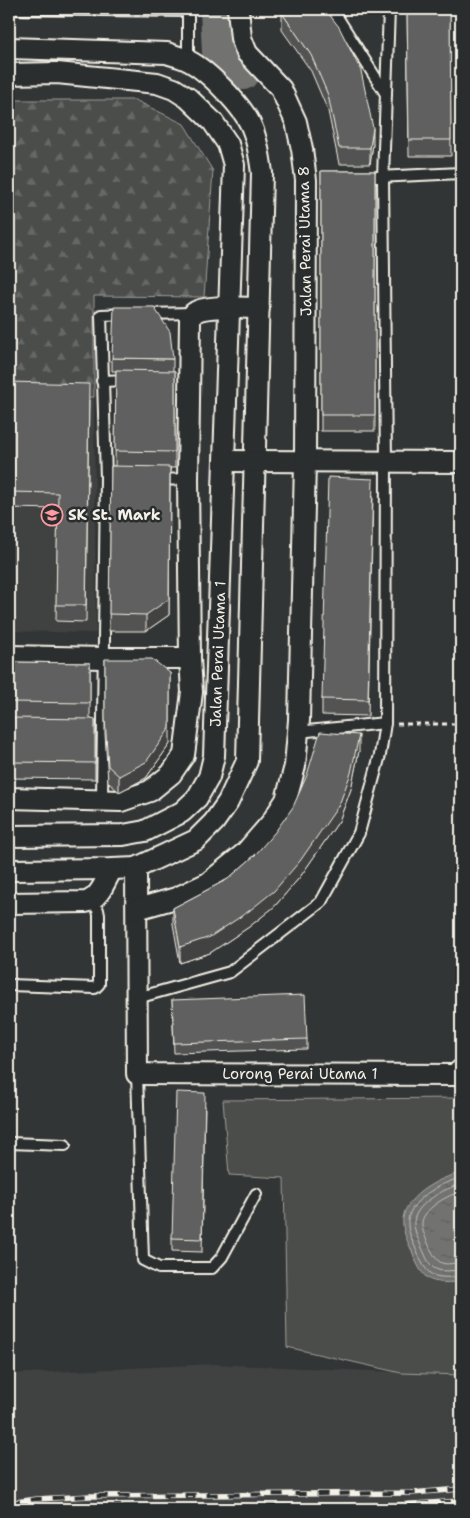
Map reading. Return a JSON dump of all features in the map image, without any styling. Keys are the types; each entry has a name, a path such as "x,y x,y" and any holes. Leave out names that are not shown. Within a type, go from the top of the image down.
{"street":[{"name":"Jalan Perai Utama 8","path":"238,9 241,38 247,53 281,88 296,122 311,180 305,462"},
{"name":"Jalan Perai Utama 1","path":"9,48 167,53 188,60 206,72 242,111 252,126 258,146 262,173 247,761 228,802 214,822 196,840 136,868 112,870 9,870"},
{"name":"Jalan Perai Utama 1","path":"9,74 57,73 157,83 174,89 188,98 213,122 228,144 234,166 214,756 209,777 197,798 182,812 144,831 123,835 9,836"},
{"path":"194,313 203,309 228,307 259,308"},
{"name":"Jalan Perai Utama 1","path":"9,798 121,801 150,791 171,774 184,755 192,692 184,380 190,320 194,313"},
{"path":"225,461 461,462"},
{"path":"137,909 176,898 208,883 245,853 271,824 286,800 295,766 300,720 305,462"},
{"path":"9,656 190,658"},
{"path":"136,868 137,1074"},
{"path":"9,903 86,902 97,896 112,870"},
{"name":"Lorong Perai Utama 1","path":"137,1074 456,1074 461,1070"}],"lane":[{"path":"9,9 188,10 188,60"},
{"path":"332,9 386,94"},
{"path":"137,998 230,972 321,902 359,833 380,755 385,724 386,461 383,177 389,9"},
{"path":"364,178 461,173"},
{"path":"102,800 97,730 104,658 111,478 102,381 101,315 194,313"},
{"path":"102,381 141,380"},
{"path":"142,479 188,480"},
{"path":"298,732 385,724"},
{"path":"9,985 95,988 99,984 99,915 92,900"},
{"path":"137,1074 143,1260 159,1268 212,1268 222,1257 256,1194"},
{"path":"9,1143 65,1145"}],"path":[{"path":"385,724 461,724"}],"shaded area":[{"name":"SK St. Mark","path":"94,397 96,633 9,631 9,400"},
{"path":"214,1364 461,1375 461,1509 9,1509 9,1374"}],"green space":[{"path":"9,100 135,100 184,124 213,171 204,297 94,296 94,397 9,400"},
{"path":"461,1098 461,1375 401,1373 287,1347 284,1178 229,1175 223,1100"}],"water":[{"path":"461,1173 461,1281 439,1282 427,1278 416,1262 404,1232 403,1216 407,1206 422,1190 442,1179"}],"building":[{"path":"285,9 325,9 339,27 361,71 373,128 370,148 339,148 328,95 311,55 282,13"},
{"path":"407,9 450,9 451,140 409,140"},
{"path":"321,171 375,171 375,415 321,415"},
{"path":"114,307 154,307 170,332 173,359 112,358"},
{"path":"116,370 175,371 175,452 115,451"},
{"path":"9,382 89,384 86,605 56,605 58,493 9,492"},
{"path":"111,466 170,467 169,599 146,615 109,614"},
{"path":"328,477 373,479 368,700 322,699"},
{"path":"105,659 152,659 170,673 170,728 146,762 119,776 108,766 105,718"},
{"path":"9,662 90,663 90,703 9,702"},
{"path":"9,718 95,719 95,763 9,762"},
{"path":"320,732 359,735 351,773 339,805 300,861 274,891 249,911 210,937 180,947 173,908 228,879 255,855 275,832 293,807 307,775"},
{"path":"305,995 307,1039 174,1043 172,1000"},
{"path":"176,1092 205,1093 202,1239 172,1238"}],"waterway":[{"path":"216,9 218,52 243,74"}],"railway":[{"path":"9,1503 37,1499 90,1496 411,1493 461,1489"},
{"path":"110,1509 399,1505 461,1501"}],"place":[{"name":"SK St. Mark","path":"52,515"}]}
